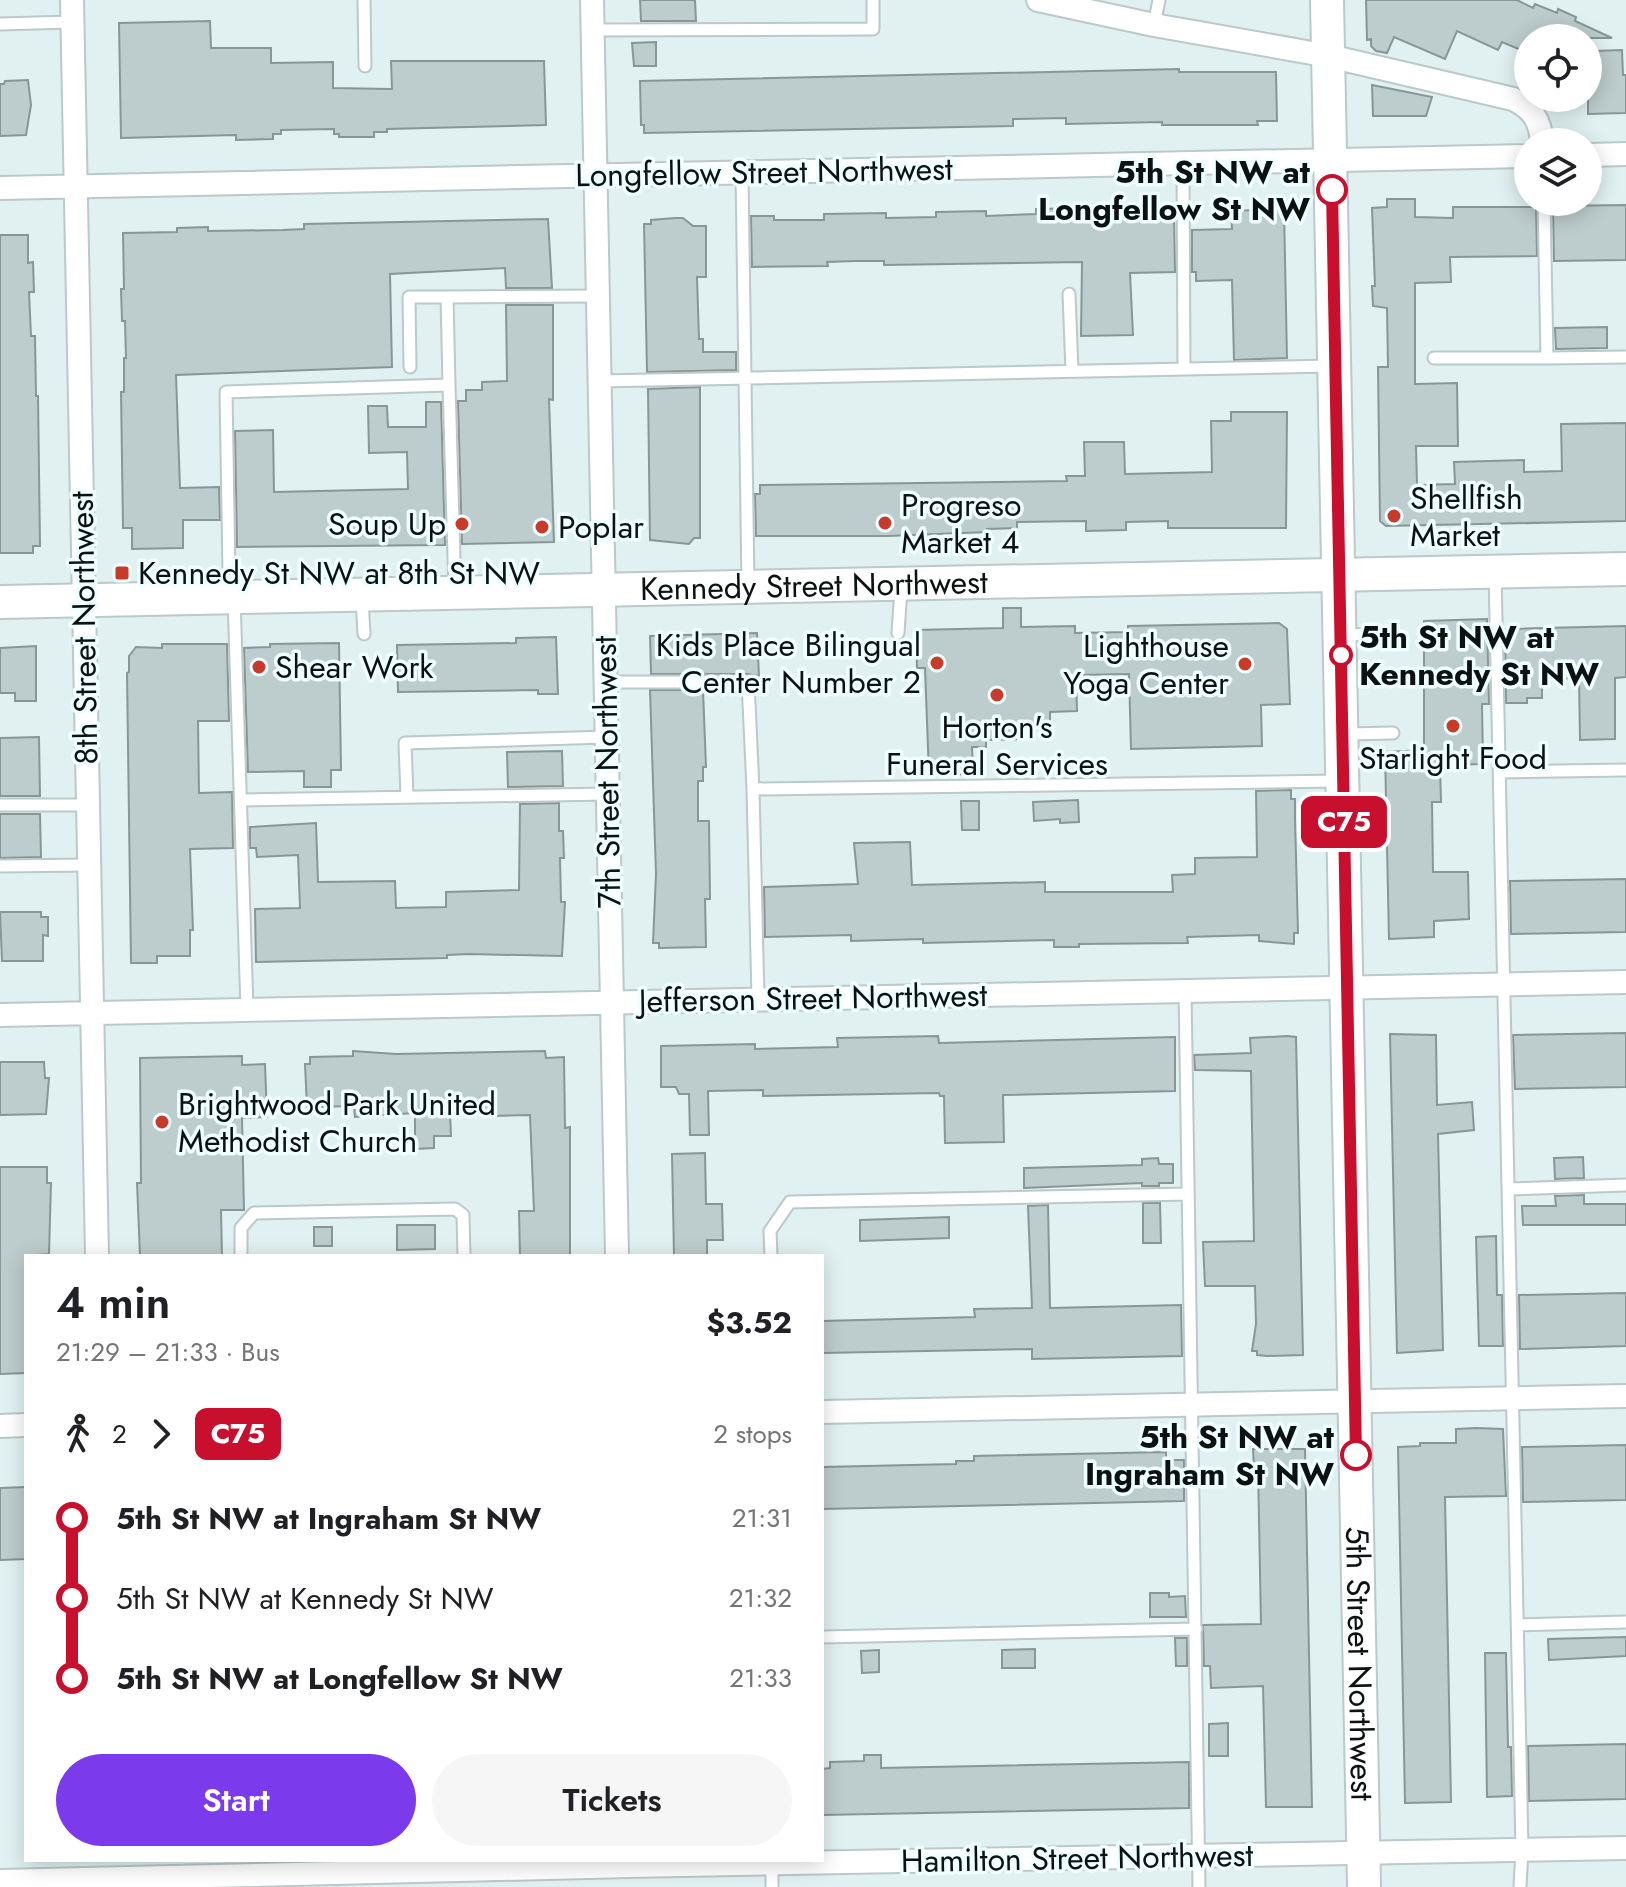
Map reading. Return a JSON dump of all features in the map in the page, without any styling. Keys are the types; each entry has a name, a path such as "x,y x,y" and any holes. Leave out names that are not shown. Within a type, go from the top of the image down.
{"street":[{"name":"7th Street Northwest","path":"592,0 617,1254"},
{"path":"1038,0 1154,25 1329,56 1513,99 1528,106 1536,116 1539,128"},
{"name":"5th Street Northwest","path":"1327,0 1364,1887"},
{"name":"8th Street Northwest","path":"72,11 97,1254"},
{"path":"1602,155 1626,154"},
{"name":"Longfellow Street Northwest","path":"0,188 1514,156"},
{"name":"Kennedy Street Northwest","path":"0,602 1626,569"},
{"name":"Jefferson Street Northwest","path":"0,1015 1626,982"},
{"path":"824,1412 1626,1396"},
{"path":"0,1426 24,1425"},
{"name":"Hamilton Street Northwest","path":"0,1881 109,1875 253,1881 629,1871 772,1863 1626,1848"}],"lane":[{"path":"364,0 365,66"},
{"path":"593,30 873,29 873,0"},
{"path":"1154,25 1159,0"},
{"path":"0,24 72,11"},
{"path":"1183,164 1184,369"},
{"path":"742,173 748,587"},
{"path":"1544,216 1547,358"},
{"path":"1069,294 1072,371"},
{"path":"410,367 409,297 598,296"},
{"path":"447,297 455,592"},
{"path":"1434,358 1626,357"},
{"path":"600,381 1335,366"},
{"path":"247,1010 234,597 229,573 226,392 449,385"},
{"path":"1495,572 1518,1625 1520,1887"},
{"path":"898,633 901,584"},
{"path":"362,594 364,634"},
{"path":"1340,635 1393,634"},
{"path":"605,682 748,682 758,999"},
{"path":"1342,735 1393,733"},
{"path":"407,797 405,743 607,737"},
{"path":"1500,772 1626,770"},
{"path":"753,789 1343,781"},
{"path":"241,800 608,794"},
{"path":"0,805 87,805"},
{"path":"0,866 89,865"},
{"path":"1185,991 1199,1887"},
{"path":"1508,1189 1626,1185"},
{"path":"771,1254 770,1231 790,1202 1188,1194"},
{"path":"241,1254 241,1228 254,1213 455,1209 463,1215 464,1254"},
{"path":"1518,1625 1626,1622"},
{"path":"824,1637 1196,1629"},
{"path":"772,1863 772,1887"}],"building":[{"path":"640,0 695,0 696,21 641,21"},
{"path":"1366,0 1517,0 1533,8 1535,4 1557,13 1558,9 1576,17 1575,21 1582,24 1514,24 1514,47 1502,42 1498,50 1457,31 1445,59 1394,37 1387,53 1376,51 1371,46 1371,39 1367,40"},
{"path":"210,21 211,48 271,48 271,63 333,62 333,88 392,89 391,61 544,61 546,125 387,129 387,132 374,132 374,137 339,137 339,134 334,134 334,129 281,130 281,134 273,134 273,139 236,140 236,135 121,138 119,23"},
{"path":"656,42 656,66 634,66 632,43"},
{"path":"1622,50 1623,75 1626,75 1626,113 1588,114 1602,112 1602,51"},
{"path":"1179,69 1179,72 1276,72 1277,121 1257,121 1258,125 1162,125 1162,122 1066,124 1066,118 1013,119 1013,126 644,133 644,125 641,125 640,81"},
{"path":"28,80 31,105 26,135 0,136 0,84"},
{"path":"1372,85 1432,97 1426,116 1373,116"},
{"path":"1387,199 1415,199 1415,217 1453,218 1453,207 1514,207 1514,216 1536,216 1537,256 1450,257 1451,282 1415,283 1415,384 1457,383 1458,446 1416,446 1417,485 1455,484 1454,462 1524,460 1524,472 1562,471 1561,424 1626,423 1626,521 1386,526 1380,521 1378,367 1388,367 1387,308 1373,306 1372,208 1387,207"},
{"path":"1602,205 1626,205 1626,260 1554,261 1553,216 1602,216"},
{"path":"1140,207 1143,216 1174,215 1175,272 1130,273 1133,335 1081,336 1082,262 884,265 884,261 855,261 827,262 828,266 752,267 751,216 774,216 774,220 824,220 824,214 886,213 886,218 936,217 936,212 986,211 986,216 1036,214 1036,209"},
{"path":"1284,209 1287,358 1234,360 1232,280 1196,281 1196,272 1192,272 1192,230 1232,229 1231,211"},
{"path":"683,218 693,226 706,226 706,277 697,277 699,339 703,339 703,352 736,352 736,370 647,372 644,224 651,224 651,220"},
{"path":"548,219 552,288 506,288 505,268 390,274 392,367 176,375 180,488 219,487 220,520 183,520 183,548 132,549 132,528 123,528 121,392 124,392 126,358 121,289 124,289 123,233 177,232 177,228 208,227 208,231 283,230 304,229 304,224"},
{"path":"0,235 28,235 28,263 33,262 34,292 29,292 38,396 40,546 33,546 33,553 0,553"},
{"path":"506,305 553,305 553,400 549,399 554,542 462,544 458,401 466,401 466,390 482,390 482,382 507,381"},
{"path":"1607,327 1607,348 1556,349 1555,328"},
{"path":"700,387 700,538 694,538 689,544 650,540 648,389"},
{"path":"426,402 441,402 445,545 237,547 235,431 273,430 274,492 408,489 407,452 369,453 368,406 387,406 388,427 426,427"},
{"path":"1231,412 1287,412 1286,528 1168,528 1168,521 1126,522 1126,530 1086,531 1086,521 1017,522 1017,528 987,529 987,532 756,536 755,494 760,494 760,485 1067,481 1066,476 1085,476 1084,442 1124,442 1125,474 1212,472 1211,421 1231,421"},
{"path":"1003,608 1021,608 1021,627 1075,626 1075,633 1128,632 1128,626 1279,623 1287,629 1290,704 1261,705 1262,746 1131,749 1129,674 1076,675 1077,711 1050,712 1050,722 1024,723 1025,739 986,740 986,747 972,747 973,774 929,775 925,668 917,668 916,630 1003,628"},
{"path":"1487,619 1489,704 1482,704 1483,764 1440,765 1441,802 1432,802 1433,872 1468,872 1469,919 1434,921 1434,937 1389,939 1385,752 1424,750 1424,621"},
{"path":"1626,626 1626,677 1615,678 1615,739 1580,740 1579,678 1542,679 1542,698 1527,698 1527,703 1506,703 1505,629"},
{"path":"757,633 759,676 651,674 650,636"},
{"path":"556,637 558,694 538,694 538,690 398,692 397,645 516,643 516,638"},
{"path":"339,643 341,770 331,770 331,787 304,787 304,771 248,772 244,648 270,647 270,644"},
{"path":"162,644 227,644 229,721 198,721 199,793 232,792 233,848 190,849 193,930 190,930 190,956 157,956 157,963 131,963 127,673 129,656 136,647 162,648"},
{"path":"36,646 36,701 15,701 15,693 0,693 0,648"},
{"path":"650,690 703,690 706,767 703,767 703,781 698,781 698,821 709,821 710,899 705,899 706,947 659,948 659,943 653,943 656,874"},
{"path":"39,737 40,796 0,796 0,738"},
{"path":"562,751 563,786 508,787 507,752"},
{"path":"1291,790 1291,799 1295,799 1298,933 1294,933 1294,944 1259,941 1259,935 1187,937 1188,943 1079,944 1079,947 1054,947 1054,940 923,943 923,939 851,941 851,935 765,937 764,887 858,884 854,843 910,842 912,885 1045,882 1045,892 1173,892 1172,875 1195,874 1195,858 1257,857 1256,791"},
{"path":"1078,800 1079,822 1060,823 1060,819 1034,821 1033,802"},
{"path":"961,801 979,801 979,830 962,830"},
{"path":"559,803 559,831 563,831 564,858 560,858 561,902 565,902 562,956 469,954 447,955 447,958 256,962 255,909 300,908 298,855 257,857 256,848 250,848 250,827 316,823 318,882 395,881 396,908 446,907 446,892 519,890 520,804"},
{"path":"0,814 40,814 41,857 0,858"},
{"path":"1626,879 1626,932 1511,934 1510,881"},
{"path":"0,912 41,912 41,917 48,917 48,936 43,935 43,961 2,961"},
{"path":"1626,1033 1626,1087 1515,1089 1513,1035"},
{"path":"1390,1034 1436,1035 1437,1105 1472,1102 1474,1130 1438,1134 1443,1350 1397,1353"},
{"path":"938,1036 939,1043 1175,1037 1175,1091 1003,1095 1004,1142 945,1143 944,1096 939,1093 763,1096 763,1090 708,1091 709,1135 690,1135 689,1094 679,1094 676,1087 661,1087 661,1046 755,1044 755,1049 838,1047 837,1038"},
{"path":"1296,1037 1303,1355 1267,1356 1252,1351 1256,1324 1255,1286 1205,1286 1203,1242 1254,1241 1251,1071 1195,1070 1194,1055 1251,1053 1250,1038"},
{"path":"353,1051 396,1054 545,1051 546,1058 564,1057 565,1128 570,1127 570,1254 520,1254 519,1211 534,1211 530,1115 492,1116 492,1112 450,1112 451,1136 434,1136 434,1148 415,1149 415,1113 355,1117 354,1106 307,1107 305,1064 310,1064 310,1057 353,1056"},
{"path":"242,1056 242,1065 265,1064 267,1117 242,1118 244,1210 221,1210 222,1254 140,1254 137,1183 141,1183 140,1058"},
{"path":"0,1062 44,1062 45,1078 49,1078 46,1114 0,1115"},
{"path":"705,1153 706,1204 722,1204 723,1240 707,1240 707,1254 674,1254 672,1154"},
{"path":"1583,1157 1584,1178 1555,1179 1554,1158"},
{"path":"1158,1158 1159,1164 1173,1164 1173,1183 1159,1183 1159,1186 1142,1186 1142,1183 1024,1188 1024,1168 1142,1165 1142,1159"},
{"path":"0,1167 47,1167 47,1183 51,1183 49,1254 24,1254 24,1373 0,1374"},
{"path":"1584,1195 1584,1204 1626,1204 1626,1225 1523,1225 1522,1206 1556,1206 1555,1196"},
{"path":"1143,1203 1160,1203 1161,1243 1143,1243"},
{"path":"1048,1205 1050,1308 1181,1305 1182,1356 1032,1359 1032,1349 824,1353 824,1321 975,1317 974,1309 1032,1308 1028,1206"},
{"path":"949,1217 949,1238 860,1241 860,1220"},
{"path":"397,1225 435,1225 435,1249 397,1250"},
{"path":"314,1227 332,1227 332,1246 314,1246"},
{"path":"1496,1236 1497,1295 1502,1295 1503,1346 1479,1346 1476,1237"},
{"path":"1626,1293 1626,1346 1520,1349 1519,1295"},
{"path":"1456,1429 1503,1429 1506,1496 1445,1497 1451,1802 1405,1803 1398,1447 1420,1446 1420,1443 1456,1443"},
{"path":"1626,1445 1626,1500 1523,1502 1522,1447"},
{"path":"1253,1449 1305,1449 1312,1807 1266,1807 1263,1686 1211,1688 1210,1666 1204,1666 1203,1625 1261,1624 1258,1468 1254,1468"},
{"path":"1166,1452 1166,1460 1184,1460 1184,1501 824,1509 824,1467 956,1464 956,1461 974,1461 974,1456"},
{"path":"24,1487 24,1559 0,1560 0,1488"},
{"path":"1150,1593 1185,1596 1186,1617 1150,1617"},
{"path":"1626,1637 1626,1656 1549,1660 1548,1639"},
{"path":"1175,1638 1187,1638 1187,1666 1176,1666"},
{"path":"1035,1649 1035,1668 1002,1668 1002,1650"},
{"path":"879,1650 879,1672 862,1673 861,1651"},
{"path":"1485,1653 1506,1653 1512,1796 1487,1797"},
{"path":"1228,1723 1228,1756 1209,1756 1209,1724"},
{"path":"1626,1744 1626,1799 1529,1801 1528,1746"},
{"path":"864,1755 881,1755 881,1768 1189,1762 1189,1808 824,1815 824,1769 830,1768 830,1762 864,1761"}],"bus line":[{"name":"C75","path":"1332,190 1356,1455"}],"place":[{"name":"5th St NW at Longfellow St NW","path":"1332,190"},
{"name":"Shellfish Market","path":"1394,516"},
{"name":"Progreso Market 4","path":"885,523"},
{"name":"Soup Up","path":"462,524"},
{"name":"Poplar","path":"542,527"},
{"name":"Kennedy St NW at 8th St NW","path":"122,573"},
{"name":"5th St NW at Kennedy St NW","path":"1341,655"},
{"name":"Kids Place Bilingual Center Number 2","path":"937,663"},
{"name":"Lighthouse Yoga Center","path":"1245,664"},
{"name":"Shear Work","path":"259,667"},
{"name":"Horton's Funeral Services","path":"997,695"},
{"name":"Starlight Food","path":"1453,726"},
{"name":"Brightwood Park United Methodist Church","path":"162,1122"},
{"name":"5th St NW at Ingraham St NW","path":"1356,1455"}]}
